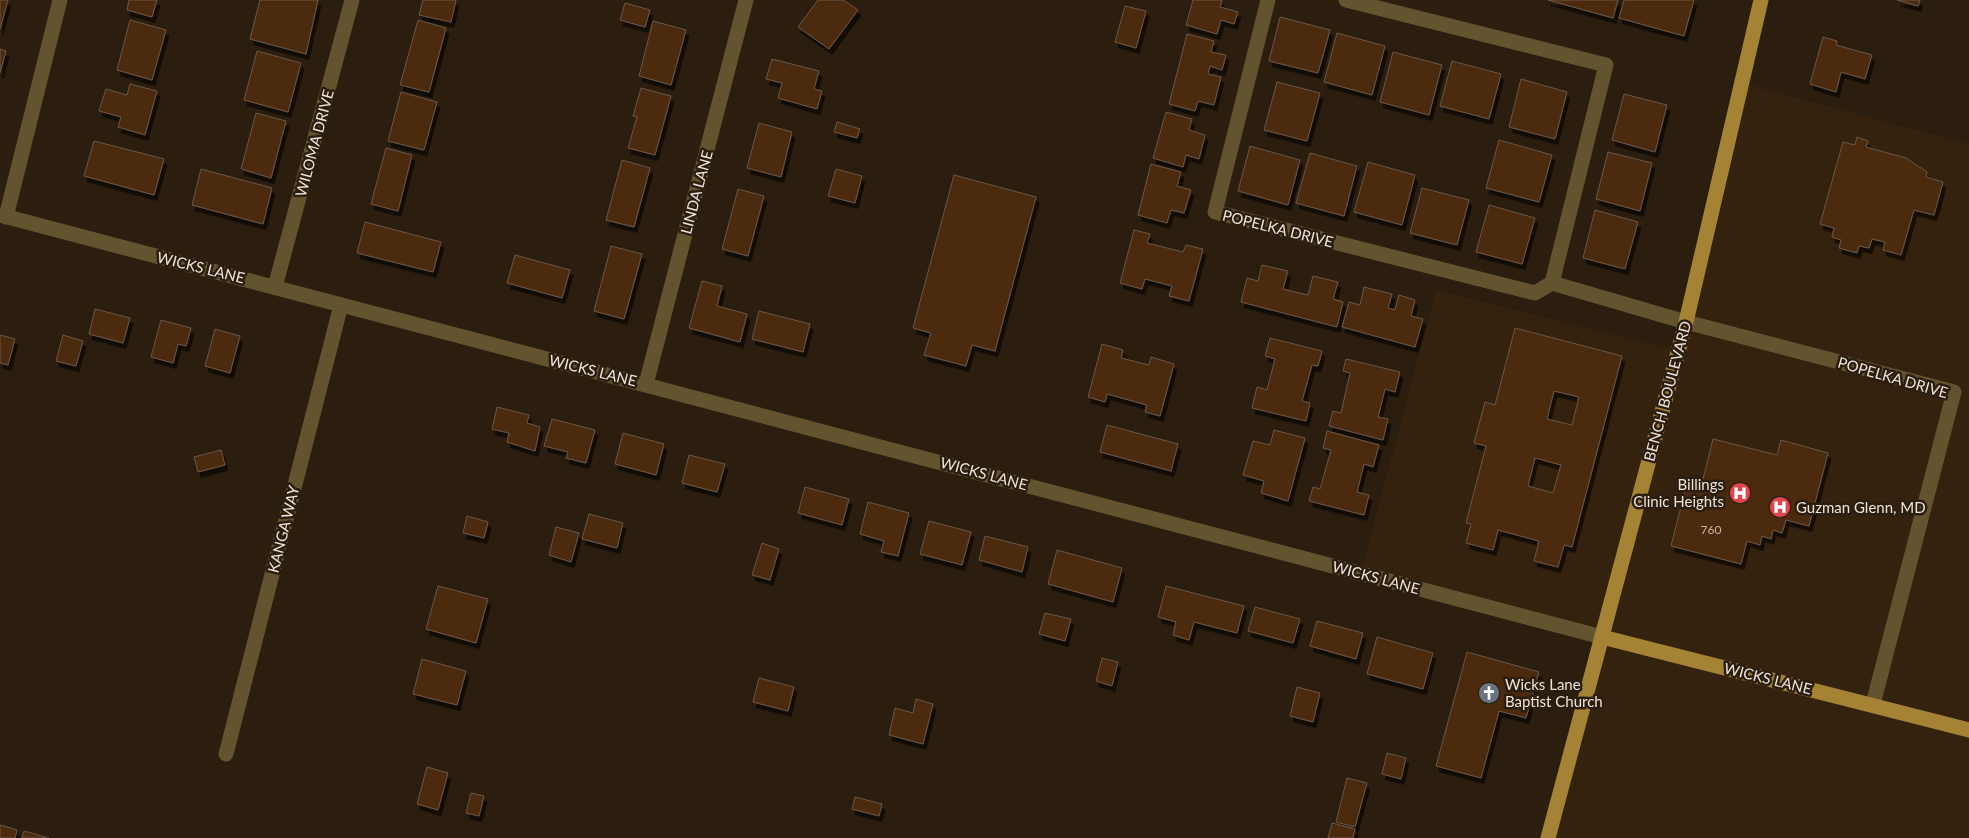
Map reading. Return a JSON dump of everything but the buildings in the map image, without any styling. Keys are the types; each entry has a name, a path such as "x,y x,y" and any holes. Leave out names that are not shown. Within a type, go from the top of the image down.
{"main road":[{"name":"BENCH BOULEVARD","path":"1548,838 1686,322 1761,0"},
{"name":"WICKS LANE","path":"1602,637 1873,704 1969,730"}],"street":[{"path":"3,216 60,0"},
{"name":"WILOMA DRIVE","path":"275,286 352,0"},
{"name":"LINDA LANE","path":"646,384 746,0"},
{"name":"POPELKA DRIVE","path":"1268,0 1215,212 1535,293 1552,283 1686,322 1954,392 1873,704"},
{"path":"1346,0 1606,65 1552,283"},
{"name":"WICKS LANE","path":"3,216 275,286 454,336 646,384 1602,637"},
{"name":"KANGA WAY","path":"226,754 341,305"}],"shaded area":[{"path":"1742,83 1969,144 1969,838 1548,838 1602,637 1361,573 1436,290 1678,351"}],"place":[{"name":"Billings Clinic Heights","path":"1740,493"},
{"name":"Guzman Glenn, MD","path":"1780,507"},
{"name":"Wicks Lane Baptist Church","path":"1489,693"}]}
